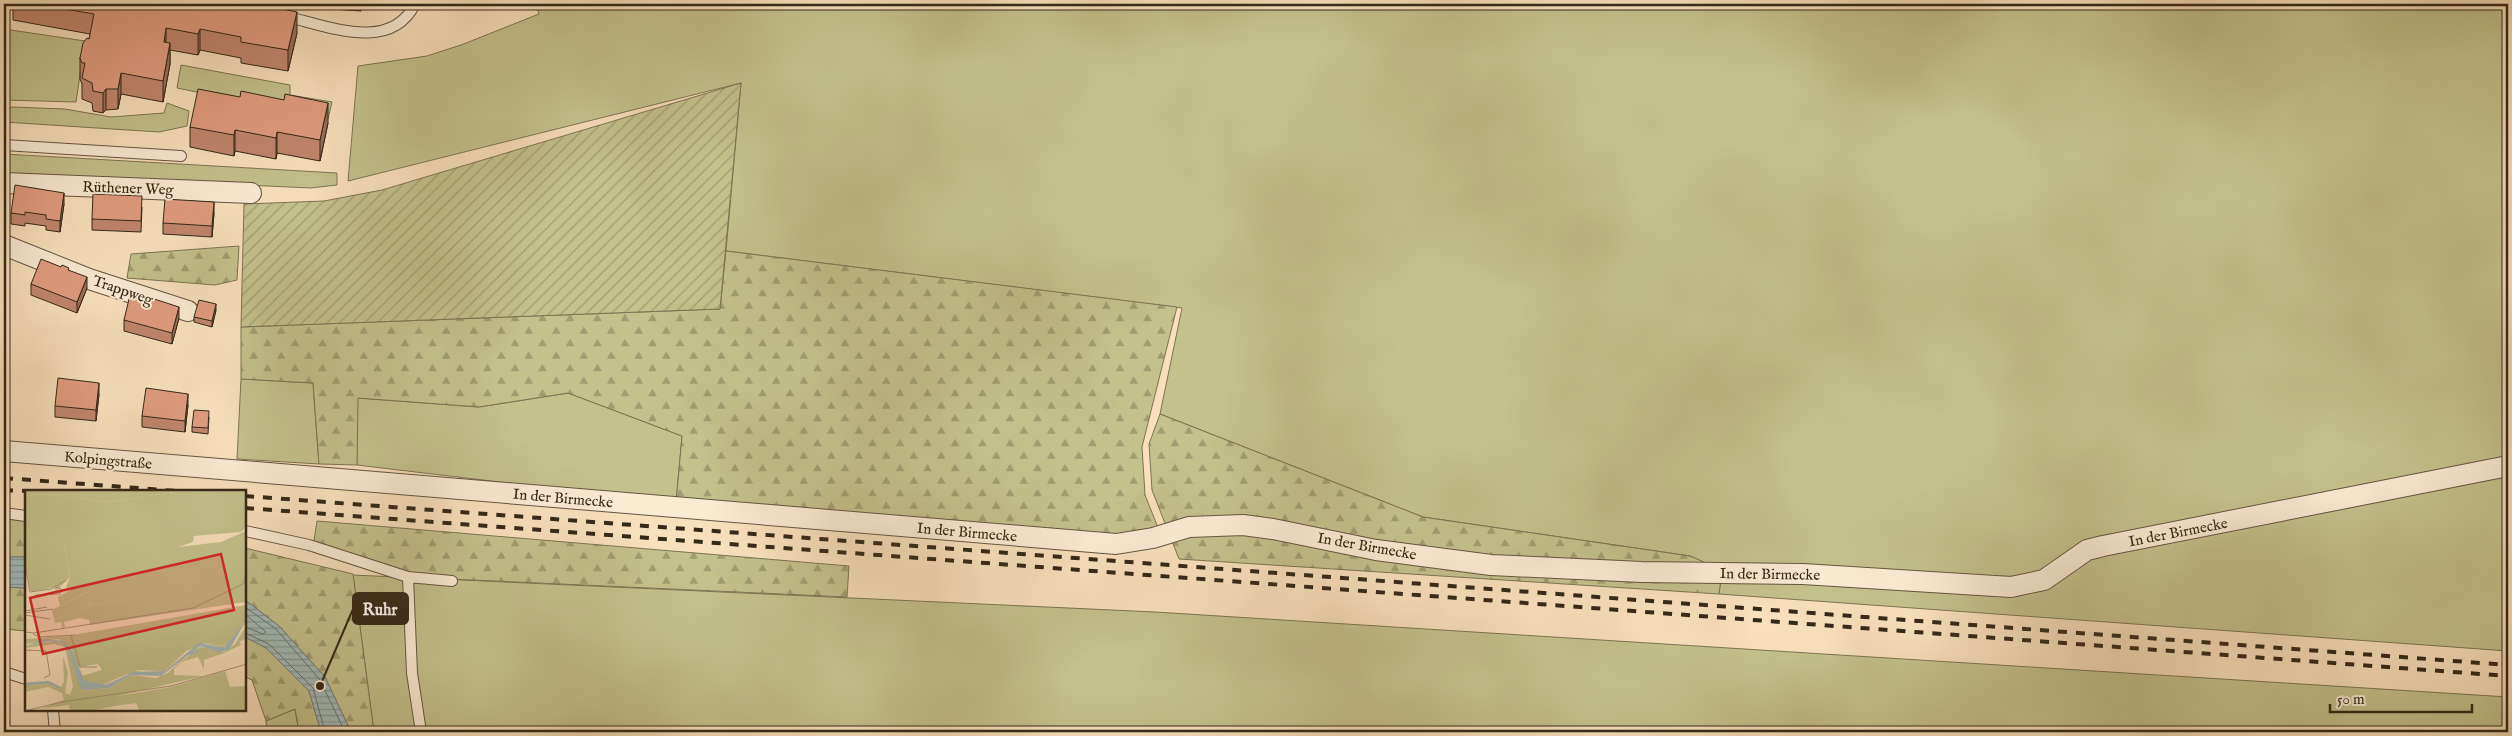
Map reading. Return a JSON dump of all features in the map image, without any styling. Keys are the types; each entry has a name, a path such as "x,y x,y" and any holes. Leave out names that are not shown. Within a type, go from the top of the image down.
{"street":[{"name":"Rüthener Weg","path":"4,183 251,193"},
{"name":"Trappweg","path":"4,245 89,279 188,311"},
{"name":"Kolpingstraße","path":"4,451 212,468"},
{"name":"In der Birmecke","path":"212,468 1116,544 1153,538 1188,527 1243,525 1274,529 1384,551 1491,565 1625,572 1803,574 2011,587 2044,580 2087,550 2103,546 2508,466"}],"lane":[{"path":"274,14 342,30 372,33 399,24 415,4"},
{"path":"4,145 181,156"},
{"path":"4,513 25,516"},
{"path":"246,531 309,545 408,577 452,581"},
{"path":"408,577 412,673 420,732"},
{"path":"4,672 25,679"},
{"path":"53,711 54,732"}],"green space":[{"path":"536,4 2508,4 2508,651 1719,594 1722,570 1690,556 1423,517 1160,414 1182,308 726,251 741,83 348,181 358,66 427,56 461,45 539,14"},
{"path":"4,29 85,41 76,102 4,100"},
{"path":"181,65 290,85 290,95 332,102 328,119 177,88"},
{"path":"741,83 720,309 241,327 244,204 324,201 382,190"},
{"path":"167,103 189,111 187,126 159,132 4,122 4,110 12,107 65,109 111,117 164,113"},
{"path":"4,154 337,173 337,185 311,188 4,174"},
{"path":"239,246 237,280 215,285 127,278 131,254"},
{"path":"726,251 1177,307 1142,447 1145,495 1159,530 1121,539 676,503 682,436 568,393 479,407 358,398 357,465 319,464 313,383 241,379 241,327 720,309"},
{"path":"241,379 313,383 319,464 237,459"},
{"path":"568,393 682,436 676,503 357,465 357,398 479,407"},
{"path":"1160,414 1423,517 1690,556 1722,570 1719,594 1179,559 1152,490 1149,444"},
{"path":"4,514 25,517 25,557 4,557"},
{"path":"317,521 849,566 847,597 428,578 314,541"},
{"path":"246,548 353,574 374,732 351,732 325,677 279,626 246,601"},
{"path":"353,575 1155,612 2508,697 2508,732 374,732"},
{"path":"4,587 25,588 25,631 4,629"},
{"path":"246,638 266,648 309,691 321,732 299,732 295,709 266,721 252,680 246,677"},
{"path":"295,709 299,732 267,732 266,721"}],"water":[{"path":"4,557 25,557 25,588 4,587"},
{"path":"246,601 279,626 325,677 351,732 321,732 309,691 266,648 246,638"}],"building":[{"path":"36,4 275,4 277,8 297,12 288,50 241,42 241,37 200,29 198,34 166,28 164,42 170,43 163,81 121,73 118,89 106,89 103,93 93,91 92,83 82,78 85,63 82,63 80,58 83,43 87,38 89,39 94,14"},
{"path":"198,89 240,97 241,91 284,100 285,94 328,103 320,140 277,132 276,138 235,130 234,135 190,127"},
{"path":"15,185 64,193 60,221 46,219 46,215 25,212 25,215 11,213"},
{"path":"93,194 142,196 141,221 92,219"},
{"path":"165,199 214,202 212,226 163,223"},
{"path":"41,259 61,267 62,265 69,268 68,270 87,277 77,302 31,284"},
{"path":"130,295 150,300 151,298 179,307 172,333 124,320"},
{"path":"199,300 216,304 212,321 194,317"},
{"path":"4,373 9,374 6,400 4,399"},
{"path":"58,378 99,383 96,410 55,406"},
{"path":"146,388 188,394 185,421 142,416"},
{"path":"194,410 209,411 208,428 192,427"}],"railway":[{"path":"4,478 164,490"},
{"path":"4,490 25,491"},
{"path":"246,496 2508,665"},
{"path":"246,508 2508,676"}],"place":[{"name":"Ruhr","path":"320,686"}]}
